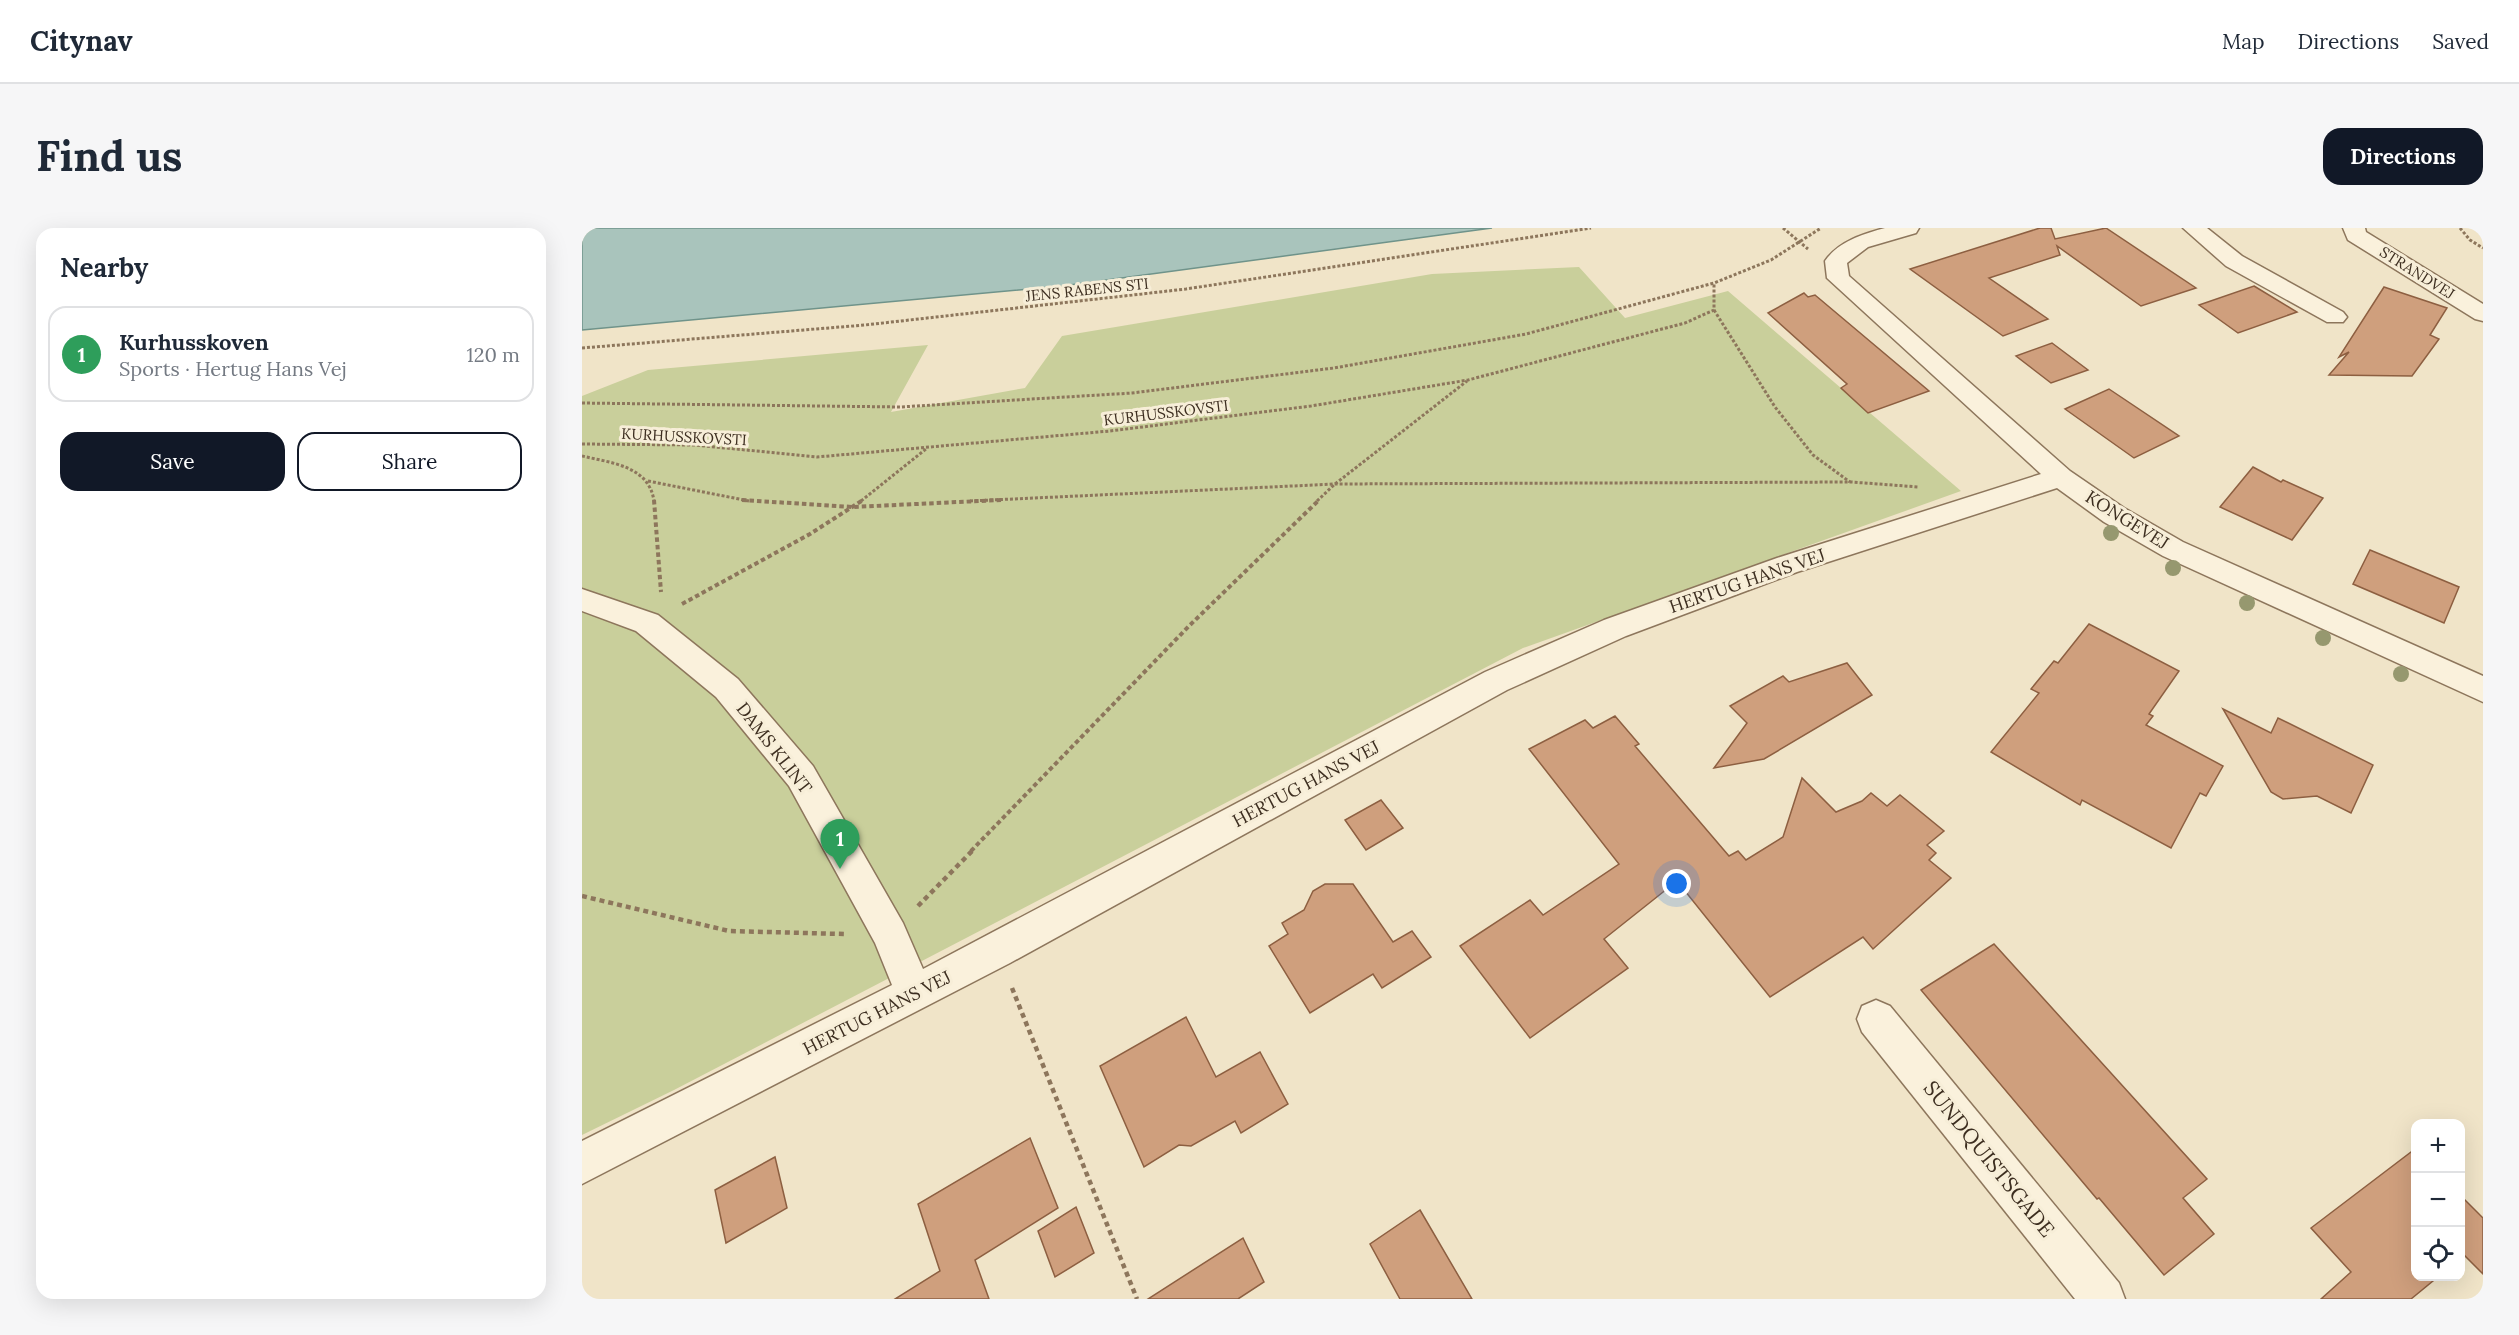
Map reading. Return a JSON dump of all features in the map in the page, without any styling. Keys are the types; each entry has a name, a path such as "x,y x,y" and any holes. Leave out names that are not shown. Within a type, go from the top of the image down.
{"street":[{"name":"KONGEVEJ","path":"1908,228 1860,242 1836,261 1838,278 2061,477 2114,515 2173,549 2483,690"},
{"path":"2194,228 2234,261 2335,317"},
{"name":"STRANDVEJ","path":"2354,228 2356,234 2483,314"},
{"name":"HERTUG HANS VEJ","path":"582,1163 997,951 1496,681 1604,633 1787,565 2061,477"},
{"name":"DAMS KLINT","path":"582,600 647,623 727,688 801,776 890,934 915,994"},
{"name":"SUNDQUISTSGADE","path":"1876,1019 2103,1299"}],"path":[{"name":"JENS RABENS STI","path":"582,348 865,325 1186,289 1591,228"},
{"path":"1783,228 1797,241"},
{"path":"582,403 900,407 1132,393 1334,369 1526,334 1714,283 1749,272 1821,228"},
{"path":"2460,228 2470,240 2483,248"},
{"path":"1714,283 1714,310 1781,415 1813,455 1851,482"},
{"name":"KURHUSSKOVSTI","path":"582,444 695,445 817,458 1110,431 1311,406 1468,380 1685,323 1714,310"},
{"path":"582,896 729,931 890,934 1189,626 1335,484 1468,380"},
{"path":"647,623 797,541 853,507 906,468 926,449"},
{"path":"582,456 626,466 648,481 752,502 853,507 1335,484 1851,482 1930,488"},
{"path":"647,623 661,594 654,498 648,481"},
{"path":"997,951 1137,1299"}],"green space":[{"path":"1579,267 1625,318 1728,291 1961,491 1523,648 674,1090 582,1135 582,396 648,370 928,345 891,412 1025,388 1062,336 1432,274"}],"water":[{"path":"582,228 1492,228 1062,286 582,330"}],"building":[{"path":"2040,228 2051,228 2055,239 2106,228 2196,288 2141,306 2057,246 2060,255 1989,278 2048,319 2003,336 1910,269"},
{"path":"2254,286 2297,312 2238,333 2199,305"},
{"path":"2384,287 2447,308 2430,335 2439,339 2412,376 2329,375 2349,352 2339,357"},
{"path":"1804,293 1808,297 1815,295 1929,391 1868,413 1841,388 1847,384 1768,313"},
{"path":"2052,343 2088,370 2051,383 2016,356"},
{"path":"2109,389 2179,436 2134,458 2065,409"},
{"path":"2253,467 2281,482 2283,480 2323,498 2292,540 2220,507"},
{"path":"2370,550 2459,587 2444,623 2353,584"},
{"path":"2089,624 2179,671 2149,714 2153,716 2146,725 2223,766 2206,796 2200,793 2171,848 2082,800 2080,805 1991,752 2039,693 2031,689 2054,661 2058,663"},
{"path":"1847,663 1872,695 1764,759 1714,768 1747,723 1730,706 1783,676 1789,682"},
{"path":"2223,709 2271,733 2278,718 2373,765 2351,813 2317,796 2283,799 2271,792"},
{"path":"1615,716 1639,744 1635,746 1729,856 1738,851 1746,860 1783,837 1802,778 1836,812 1862,801 1871,793 1887,806 1900,795 1944,831 1927,845 1936,853 1929,860 1951,878 1873,949 1863,937 1770,997 1677,881 1604,939 1628,968 1530,1038 1460,946 1530,900 1543,915 1619,864 1529,749 1585,720 1593,728"},
{"path":"1381,800 1403,828 1366,850 1345,820"},
{"path":"1325,884 1353,884 1393,942 1412,931 1431,957 1382,988 1373,974 1310,1013 1269,946 1288,934 1282,923 1304,910 1313,891"},
{"path":"1994,944 2207,1179 2183,1198 2214,1234 2164,1275 1921,990"},
{"path":"1186,1017 1216,1077 1260,1052 1288,1104 1241,1133 1235,1121 1191,1146 1179,1145 1144,1167 1100,1066"},
{"path":"1030,1138 1058,1208 975,1260 989,1299 895,1299 940,1271 918,1204"},
{"path":"2411,1152 2411,1281 2433,1281 2411,1299 2321,1299 2351,1272 2311,1228"},
{"path":"775,1157 787,1208 726,1243 715,1190"},
{"path":"2465,1200 2483,1218 2483,1274 2465,1256"},
{"path":"1076,1207 1094,1253 1055,1277 1038,1231"},
{"path":"1420,1210 1472,1299 1400,1299 1370,1244"},
{"path":"1243,1238 1264,1282 1238,1299 1148,1299"}],"place":[{"name":"Kurhusskoven","path":"840,869"}]}
